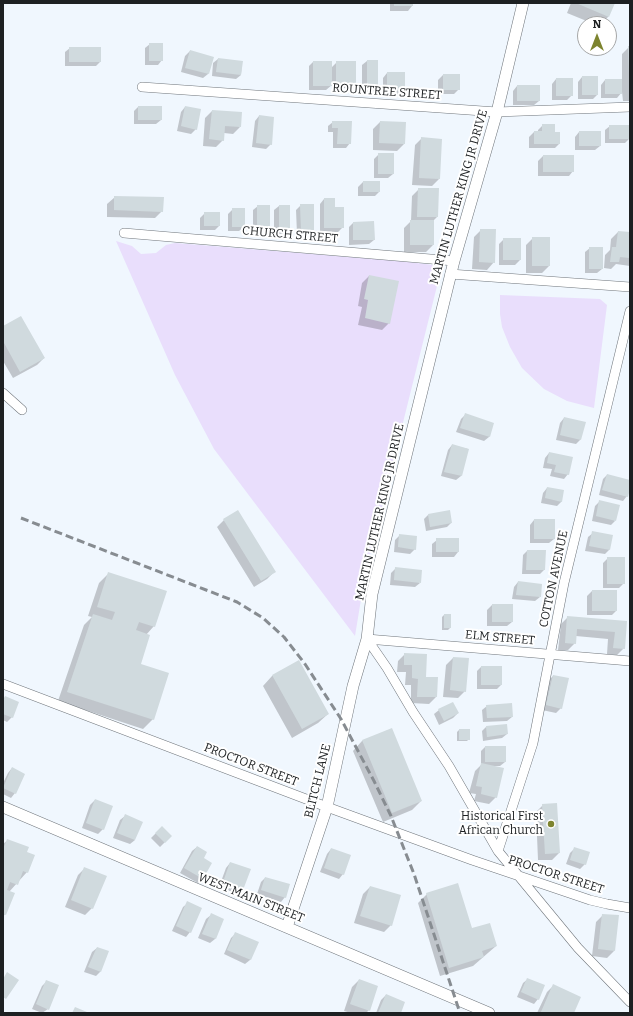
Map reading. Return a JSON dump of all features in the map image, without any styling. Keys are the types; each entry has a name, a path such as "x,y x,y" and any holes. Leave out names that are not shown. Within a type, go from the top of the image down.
{"street":[{"name":"MARTIN LUTHER KING JR DRIVE","path":"367,639 372,594 450,274 497,112 523,3"},
{"name":"ROUNTREE STREET","path":"142,87 497,112 630,107"},
{"name":"CHURCH STREET","path":"124,233 454,261"},
{"path":"450,274 630,287"},
{"name":"COTTON AVENUE","path":"498,851 533,743 564,583 630,311"},
{"path":"3,393 22,410"},
{"path":"367,639 387,668 412,712 449,766 498,851 578,948 630,1002"},
{"name":"ELM STREET","path":"367,639 630,661"},
{"name":"BLITCH LANE","path":"287,927 327,807 354,686 367,639"},
{"name":"PROCTOR STREET","path":"3,684 327,807 518,876 590,900 630,908"},
{"name":"WEST MAIN STREET","path":"3,807 489,1013"}],"shaded area":[{"path":"116,241 132,246 141,254 156,253 166,245 175,243 400,261 442,266 365,575 355,636 214,449 175,375"},
{"path":"500,295 600,299 607,305 594,408 567,401 544,389 522,368 510,347 502,327"}],"building":[{"path":"394,3 413,3 413,6 394,6"},
{"path":"576,3 615,3 609,16"},
{"path":"149,43 163,43 163,61 149,61"},
{"path":"628,46 630,46 630,72 629,72"},
{"path":"69,47 101,47 101,62 69,62"},
{"path":"190,50 214,57 209,74 185,68"},
{"path":"218,58 243,61 241,75 216,72"},
{"path":"367,60 378,60 378,88 367,88"},
{"path":"313,61 332,61 332,86 313,86"},
{"path":"336,61 356,61 356,84 336,84"},
{"path":"387,72 405,72 405,90 387,90"},
{"path":"443,74 460,74 460,90 443,90"},
{"path":"582,76 598,76 598,95 582,95"},
{"path":"556,78 573,78 573,96 556,96"},
{"path":"605,79 622,79 622,94 605,94"},
{"path":"517,85 540,85 540,101 517,101"},
{"path":"138,106 162,106 162,120 138,120"},
{"path":"185,106 201,109 197,130 181,126"},
{"path":"212,110 242,112 241,127 225,126 224,141 209,139"},
{"path":"259,115 274,117 272,145 256,143"},
{"path":"332,121 352,121 351,144 337,144 338,128 332,128"},
{"path":"380,121 406,122 405,144 379,143"},
{"path":"542,124 555,124 555,132 560,132 560,144 534,144 534,131 542,131"},
{"path":"609,125 630,125 630,139 609,139"},
{"path":"579,131 601,131 601,146 579,146"},
{"path":"421,137 442,139 440,179 419,178"},
{"path":"378,153 394,153 394,174 378,174"},
{"path":"543,155 574,155 574,172 543,172"},
{"path":"363,181 380,181 380,192 363,192"},
{"path":"418,188 439,188 438,217 417,217"},
{"path":"114,196 164,197 163,212 114,210"},
{"path":"324,198 335,198 335,207 344,207 344,228 324,228"},
{"path":"300,204 314,204 314,230 301,230"},
{"path":"257,205 270,205 270,226 257,226"},
{"path":"279,205 290,205 290,230 279,230"},
{"path":"232,208 245,208 245,227 232,227"},
{"path":"204,212 220,212 220,226 204,226"},
{"path":"410,220 434,220 434,245 410,245"},
{"path":"374,221 375,240 353,240 353,222"},
{"path":"480,229 496,229 495,263 479,262"},
{"path":"618,231 630,232 630,258 620,257 619,262 610,262 612,247 616,247"},
{"path":"532,237 550,237 550,266 532,266"},
{"path":"503,238 521,238 521,260 503,260"},
{"path":"589,247 603,247 603,269 589,269"},
{"path":"369,275 399,281 390,324 365,318 368,300 364,299"},
{"path":"21,316 45,358 20,372 3,341 3,326"},
{"path":"465,413 494,423 490,437 460,428"},
{"path":"564,417 586,422 581,440 560,435"},
{"path":"452,444 469,449 462,476 444,472"},
{"path":"549,452 573,457 569,475 554,472 556,465 547,463"},
{"path":"607,474 630,480 628,497 602,490"},
{"path":"547,487 564,490 562,502 545,498"},
{"path":"599,500 620,505 616,521 596,516"},
{"path":"238,510 276,572 261,581 223,519"},
{"path":"450,510 452,523 430,527 428,514"},
{"path":"534,519 555,519 555,539 534,539"},
{"path":"592,531 613,535 610,550 589,546"},
{"path":"399,534 417,536 416,550 398,547"},
{"path":"436,538 459,538 459,552 436,552"},
{"path":"527,550 546,550 545,570 526,570"},
{"path":"607,557 625,557 625,584 607,584"},
{"path":"395,567 422,570 421,583 394,580"},
{"path":"108,572 167,591 155,627 139,622 136,630 150,635 141,664 169,673 154,720 67,692 93,614 112,620 115,612 97,607"},
{"path":"518,581 542,584 541,597 516,595"},
{"path":"592,590 617,590 617,611 592,611"},
{"path":"492,604 513,604 513,622 492,622"},
{"path":"444,614 451,614 451,628 444,628"},
{"path":"567,616 627,621 625,649 613,648 615,632 577,629 576,644 565,643"},
{"path":"404,653 427,654 426,677 438,677 437,697 417,697 418,679 412,678 412,665 404,665"},
{"path":"453,657 469,658 466,692 450,690"},
{"path":"299,660 329,714 302,729 272,675"},
{"path":"481,666 502,666 502,685 481,685"},
{"path":"553,675 569,678 562,709 546,705"},
{"path":"5,696 19,702 13,718 3,714 3,701"},
{"path":"453,702 459,713 444,721 438,709"},
{"path":"512,703 513,717 487,718 486,705"},
{"path":"507,724 508,734 487,737 486,726"},
{"path":"392,728 422,801 392,813 362,740"},
{"path":"459,729 470,729 470,740 459,740"},
{"path":"485,746 506,746 506,762 485,762"},
{"path":"481,763 504,768 497,798 481,794 482,787 476,786"},
{"path":"12,767 25,774 16,794 3,788"},
{"path":"95,799 113,806 104,830 86,823"},
{"path":"557,803 560,853 545,854 542,804"},
{"path":"125,814 143,822 135,840 117,833"},
{"path":"162,826 172,836 165,843 155,833"},
{"path":"7,839 29,847 27,852 35,855 28,873 23,871 18,885 10,882 7,890 15,893 6,915 3,914 3,849"},
{"path":"197,846 207,852 204,858 212,863 203,879 184,868"},
{"path":"574,847 590,852 586,865 570,860"},
{"path":"331,848 351,855 344,875 324,868"},
{"path":"230,862 251,869 243,890 223,882"},
{"path":"84,867 107,876 93,909 71,900"},
{"path":"265,877 290,884 286,898 261,890"},
{"path":"458,883 472,928 490,923 497,946 482,951 484,957 449,968 426,893"},
{"path":"370,886 401,895 392,926 360,916"},
{"path":"187,901 202,908 191,933 176,926"},
{"path":"211,913 224,919 216,939 202,934"},
{"path":"602,914 619,915 615,951 598,949"},
{"path":"235,932 259,942 251,960 227,950"},
{"path":"97,947 109,951 101,972 88,967"},
{"path":"7,972 19,980 6,999 3,997 3,979"},
{"path":"527,978 545,985 539,1000 521,992"},
{"path":"359,979 378,986 370,1011 350,1004"},
{"path":"46,980 59,985 49,1010 36,1004"},
{"path":"553,984 581,997 574,1013 541,1012"},
{"path":"386,994 405,1002 401,1013 378,1013"},
{"path":"75,1007 87,1012 87,1013 72,1013"}],"railway":[{"path":"21,518 237,602 263,618 284,637 305,664 341,719 391,816 414,874 460,1013"}],"place":[{"name":"Historical First African Church","path":"551,824"}]}
